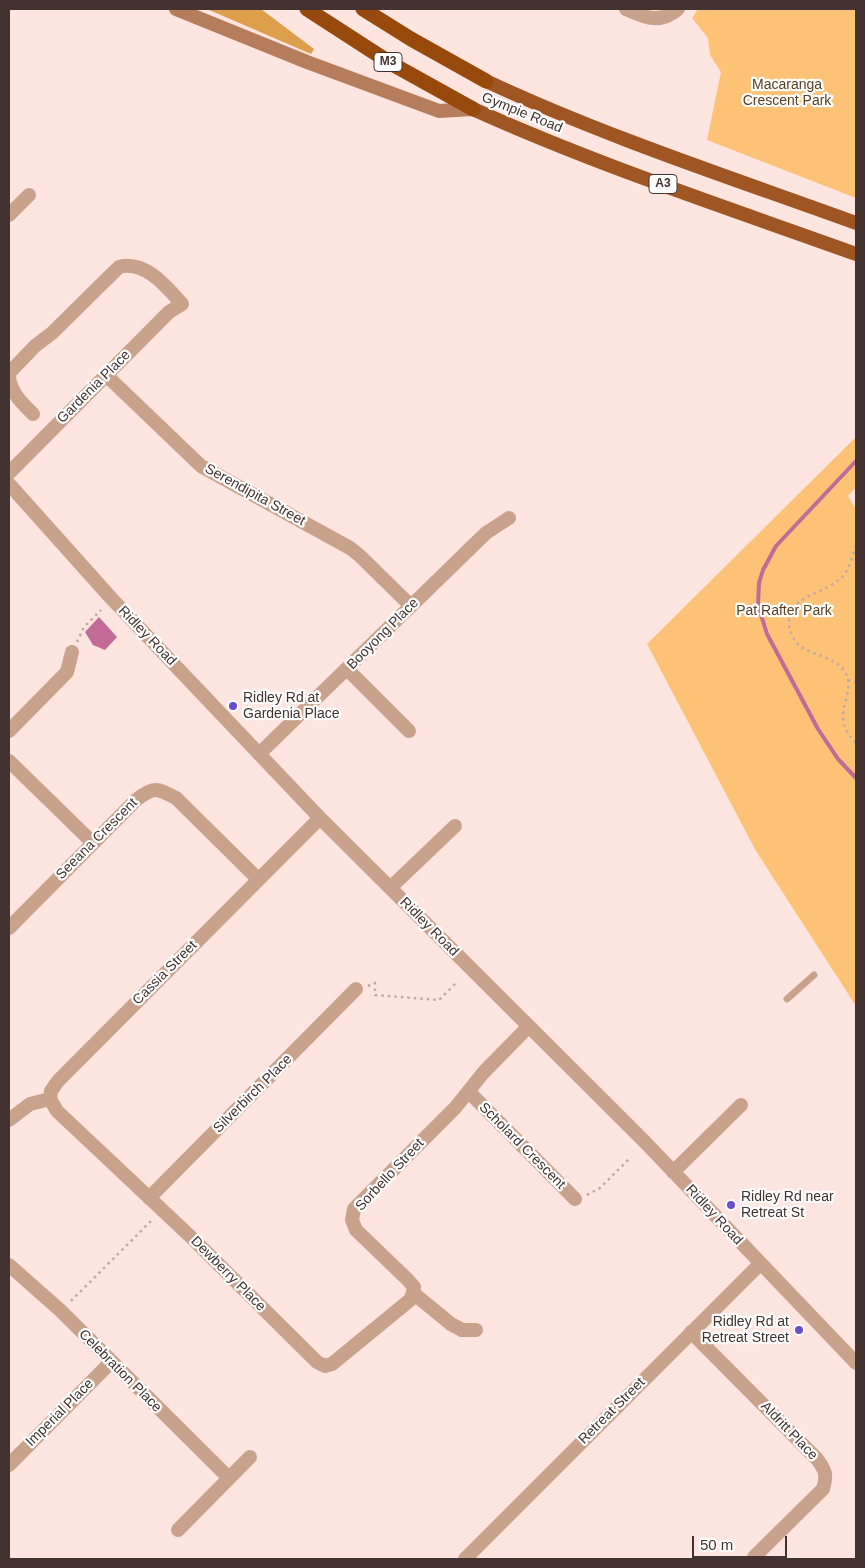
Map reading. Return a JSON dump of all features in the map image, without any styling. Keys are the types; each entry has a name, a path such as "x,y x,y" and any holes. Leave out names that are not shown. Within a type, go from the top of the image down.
{"highway":[{"name":"M3","path":"307,9 392,64 473,109"},
{"name":"M3","path":"363,9 411,40 486,81"},
{"name":"Gympie Road","path":"486,81 604,132 856,223"},
{"name":"Gympie Road","path":"473,109 522,132 582,155 856,254"}],"main road":[{"name":"Gympie Road","path":"176,9 307,62 439,111 473,109"}],"street":[{"path":"626,9 644,18 661,19 678,9"},
{"path":"9,215 29,195"},
{"name":"Gardenia Place","path":"9,370 12,370 35,346 52,333 119,267 127,265 136,266 148,272 168,288 182,304 169,312 9,473"},
{"name":"Serendipita Street","path":"106,374 201,466 350,548 411,606"},
{"path":"9,378 17,398 33,414"},
{"name":"Ridley Road","path":"9,484 111,598 320,818 673,1172 856,1363"},
{"name":"Booyong Place","path":"259,754 486,533 509,518"},
{"path":"9,731 66,672 72,652"},
{"path":"347,669 409,731"},
{"path":"9,761 92,843"},
{"name":"Seeana Crescent","path":"9,928 92,843 136,800 149,790 162,790 176,798 258,879"},
{"name":"Cassia Street","path":"50,1099 51,1091 58,1081 320,818"},
{"path":"390,888 456,826"},
{"name":"Silverbirch Place","path":"149,1198 356,989"},
{"name":"Sorbello Street","path":"476,1330 462,1330 451,1324 413,1293 414,1286 356,1230 352,1220 354,1209 469,1092 498,1057 528,1027"},
{"name":"Scholard Crescent","path":"469,1092 576,1199"},
{"path":"9,1120 30,1104 50,1099"},
{"name":"Dewberry Place","path":"50,1099 57,1111 192,1238 317,1362 325,1366 332,1364 410,1300 413,1293"},
{"path":"673,1172 740,1105"},
{"name":"Retreat Street","path":"465,1559 760,1264"},
{"name":"Celebration Place","path":"9,1265 61,1311 229,1478"},
{"name":"Aldritt Place","path":"691,1332 817,1459 826,1477 823,1489 754,1557"},
{"name":"Imperial Place","path":"9,1465 111,1362"},
{"path":"178,1530 250,1457"}],"lane":[{"path":"787,999 814,975"}],"path":[{"path":"856,546 843,576 828,588 796,603 789,619 790,632 796,643 837,664 846,673 848,680 843,717 846,730 856,743"},
{"path":"72,652 84,627 102,610"},
{"path":"848,680 856,682"},
{"path":"356,989 375,983 375,995 439,1000 457,982"},
{"path":"576,1199 600,1188 631,1157"},
{"path":"61,1311 152,1220 148,1214"}],"green space":[{"name":"Macaranga Crescent Park","path":"698,9 856,9 856,198 707,140 721,72 710,55 708,38 692,18"},
{"name":"Pat Rafter Park","path":"856,437 856,487 848,496 856,509 856,1006 756,851 647,644"}],"shaded area":[{"path":"207,9 261,9 314,49 311,54"},
{"path":"99,617 117,637 105,650 93,645 85,632"}],"waterway":[{"path":"856,461 776,546 763,570 759,583 758,605 767,634 818,729 838,759 856,778"}],"place":[{"name":"Ridley Rd at Gardenia Place","path":"233,706"},
{"name":"Ridley Rd near Retreat St","path":"731,1205"},
{"name":"Ridley Rd at Retreat Street","path":"799,1330"}]}
